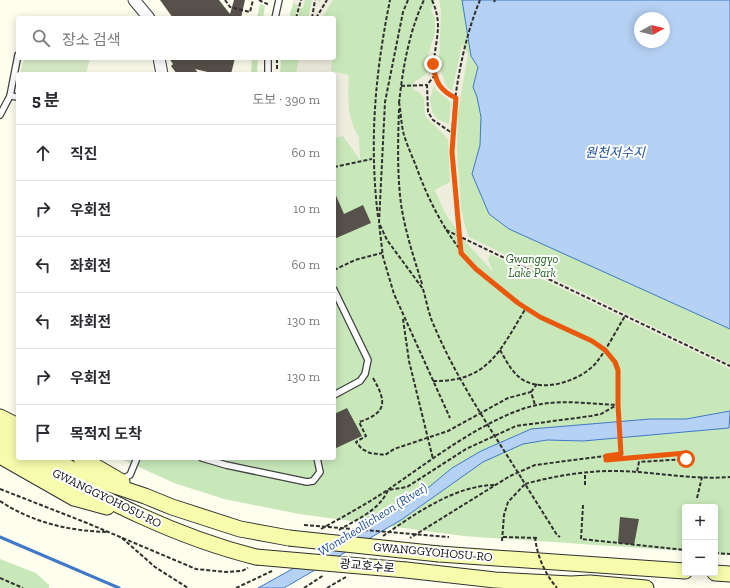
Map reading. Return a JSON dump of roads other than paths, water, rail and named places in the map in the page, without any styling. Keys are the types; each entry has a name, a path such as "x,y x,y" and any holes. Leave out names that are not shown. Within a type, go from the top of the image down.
{"main road":[{"path":"0,417 16,425"},
{"path":"0,429 16,438"},
{"path":"0,443 16,452"},
{"path":"0,456 74,498 135,515"},
{"name":"GWANGGYOHOSU-RO","path":"32,460 135,515 253,562"},
{"name":"GWANGGYOHOSU-RO","path":"56,460 82,475 145,496 172,507 240,529 288,538 439,554 682,571"},
{"path":"84,460 145,496"},
{"name":"광교호수로","path":"253,562 406,570"},
{"path":"569,562 590,586"},
{"path":"566,587 569,562"},
{"name":"GWANGGYOHOSU-RO","path":"406,570 566,587 590,586 646,588"},
{"path":"718,573 730,574"},
{"path":"495,580 522,588"}],"street":[{"path":"134,0 147,16"},
{"path":"158,60 162,72"}],"lane":[{"path":"275,16 279,0"},
{"path":"0,115 10,96 17,60"},
{"path":"268,60 268,72"},
{"path":"10,96 16,98"},
{"path":"336,294 368,360 364,374 360,381 336,394"},
{"path":"119,480 130,475 136,460"},
{"path":"209,460 308,482 313,481 320,472 317,460"}],"water":[{"name":"원천저수지","path":"462,0 730,0 730,329 509,229 489,214 472,174 480,145 481,117 477,97 473,87 478,67 471,56"},
{"path":"730,411 729,428 583,441 547,440 523,444 483,462 401,520 284,588 258,588 406,506 452,468 481,451 531,429 650,419 686,419"}],"waterway":[{"name":"Woncheollicheon (River)","path":"0,537 119,588"}],"park label":[{"name":"Gwanggyo Lake Park","path":"532,266"}]}
